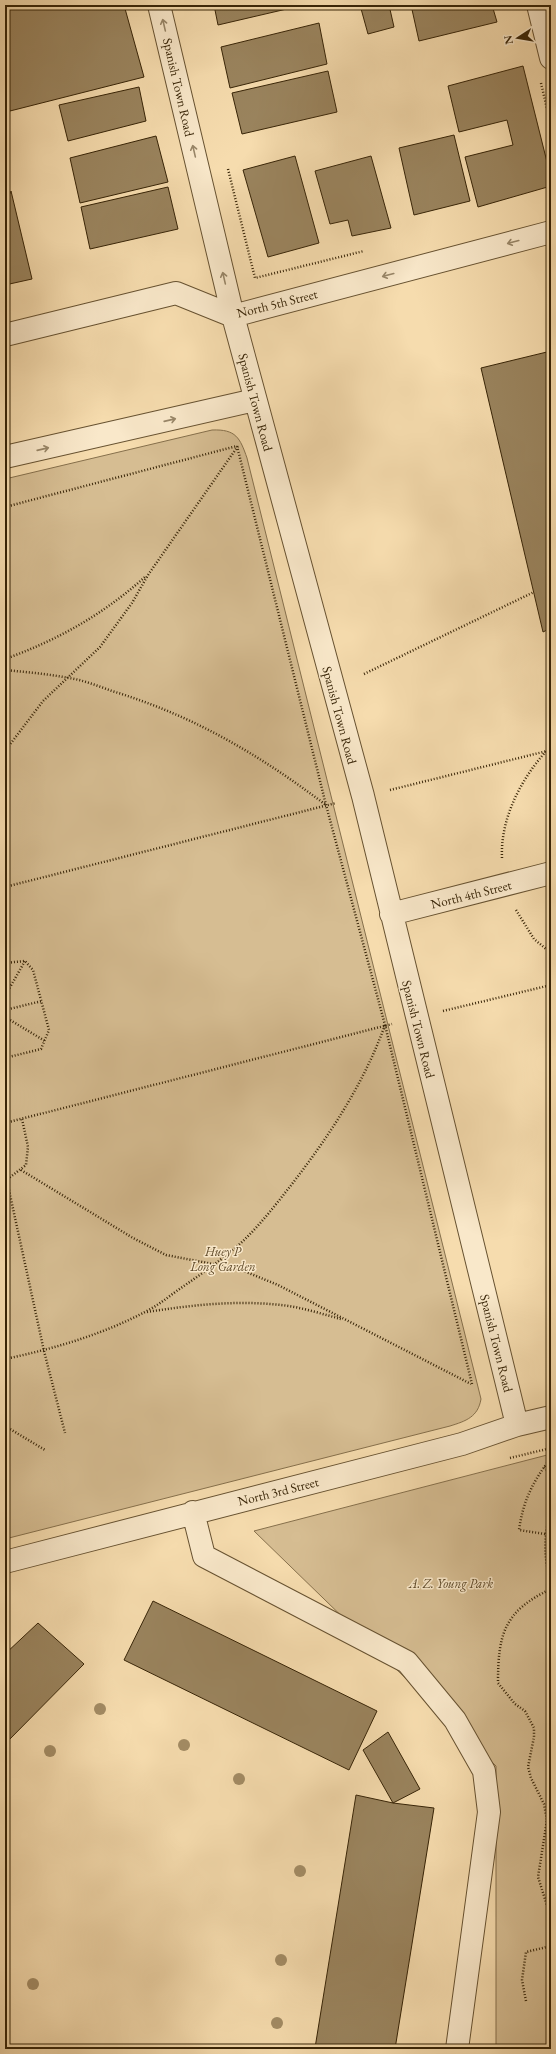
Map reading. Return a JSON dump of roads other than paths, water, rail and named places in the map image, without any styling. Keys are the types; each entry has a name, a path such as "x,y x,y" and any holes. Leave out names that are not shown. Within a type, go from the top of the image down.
{"street":[{"name":"Spanish Town Road","path":"159,5 233,316 363,796 517,1426"},
{"path":"538,5 551,58"},
{"name":"North 5th Street","path":"5,335 176,293 233,316 551,232"},
{"path":"5,457 255,400"},
{"name":"North 4th Street","path":"391,914 551,874"},
{"name":"North 3rd Street","path":"5,1562 193,1512 462,1444 517,1426 551,1417"},
{"path":"193,1512 204,1556 407,1662 455,1720 484,1771 489,1812 457,2049"}],"park label":[{"name":"Huey P Long Garden","path":"223,1258"},
{"name":"A. Z. Young Park","path":"451,1583"}]}
